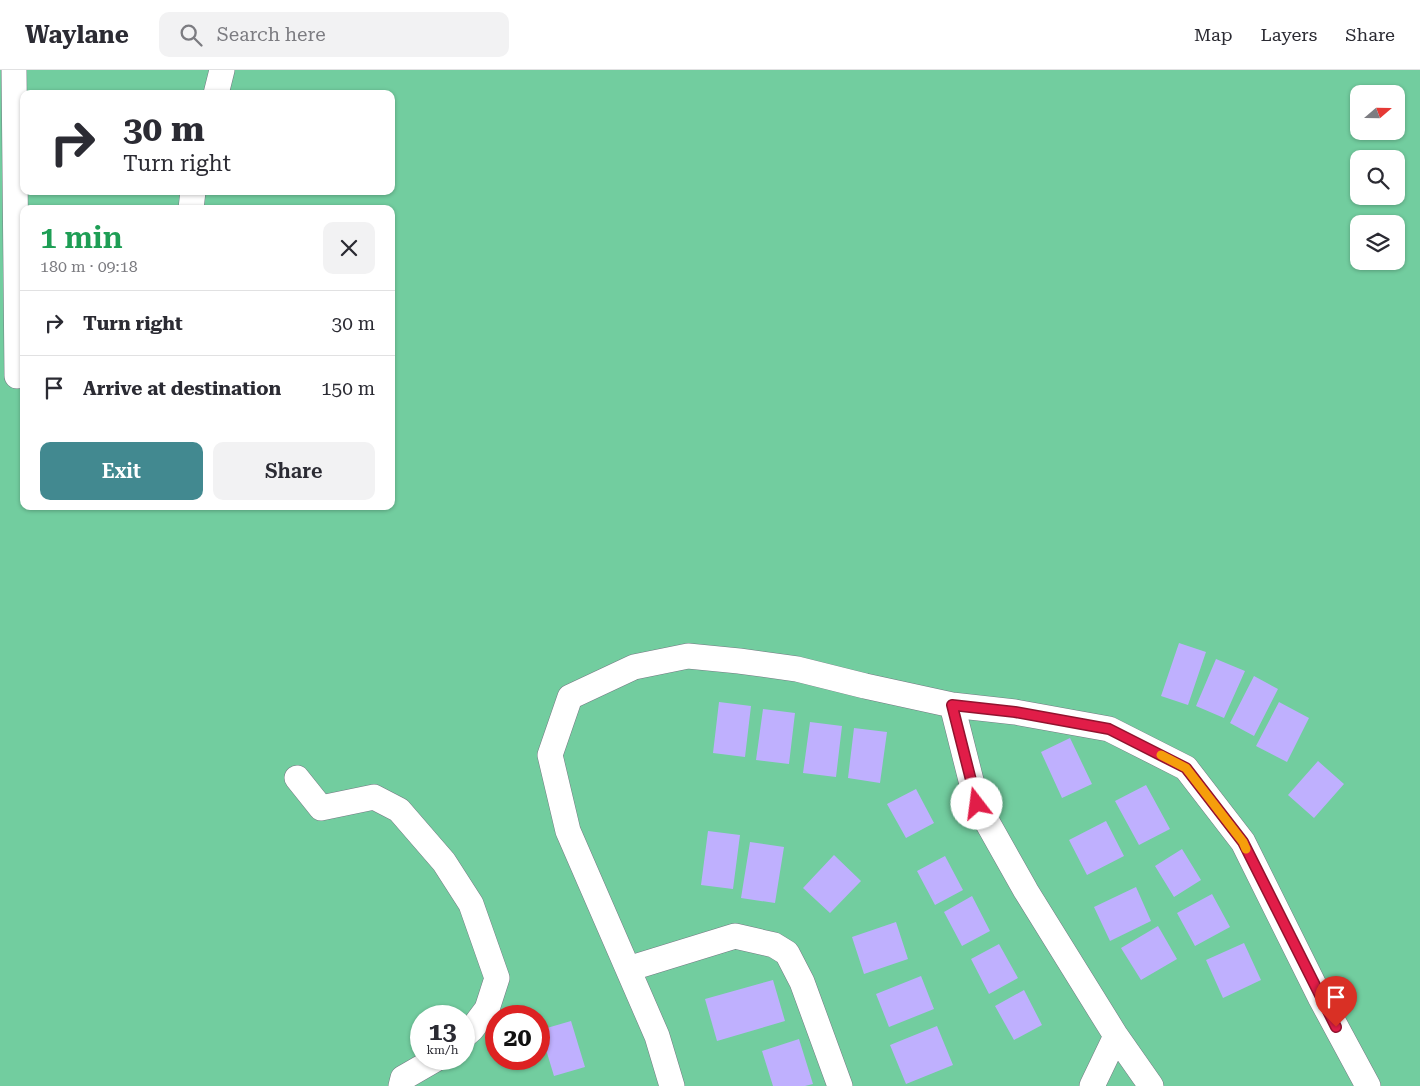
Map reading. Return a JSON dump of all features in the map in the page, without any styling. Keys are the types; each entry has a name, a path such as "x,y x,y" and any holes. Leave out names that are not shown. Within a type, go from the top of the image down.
{"street":[{"path":"14,70 17,376"},
{"path":"217,90 222,70"},
{"path":"672,1086 656,1036 568,831 550,755 570,697 634,667 688,656 739,660 797,670 952,705 1015,712 1109,729 1186,768 1243,842 1320,998 1368,1086"},
{"path":"952,705 977,804 1026,891 1116,1036 1151,1086"},
{"path":"297,778 321,808 374,797 399,810 444,862 470,904 498,978 487,1009 475,1025"},
{"path":"628,969 735,936 774,945 787,952 802,982 840,1086"},
{"path":"1092,1086 1116,1036"},
{"path":"401,1086 403,1078 417,1070"}],"green space":[{"path":"0,70 1420,70 1420,1086 0,1086"}],"building":[{"path":"1179,643 1206,652 1188,705 1161,696"},
{"path":"1216,659 1245,671 1224,718 1196,706"},
{"path":"1254,676 1278,689 1254,736 1230,723"},
{"path":"719,702 751,706 745,757 713,753"},
{"path":"1279,702 1309,718 1287,762 1256,746"},
{"path":"763,709 795,713 789,764 756,760"},
{"path":"810,722 842,726 836,777 803,773"},
{"path":"854,728 887,732 880,783 848,778"},
{"path":"1070,738 1092,784 1062,798 1041,752"},
{"path":"1318,761 1344,784 1314,818 1288,795"},
{"path":"1146,785 1170,829 1139,845 1115,801"},
{"path":"916,789 934,823 906,838 887,804"},
{"path":"1106,821 1124,856 1087,875 1069,840"},
{"path":"708,831 740,835 733,889 701,885"},
{"path":"750,842 784,847 775,903 741,898"},
{"path":"1182,849 1201,880 1174,897 1155,866"},
{"path":"834,855 861,881 830,913 803,888"},
{"path":"945,856 963,890 935,905 917,871"},
{"path":"1136,887 1151,921 1110,941 1094,907"},
{"path":"1212,894 1230,927 1195,946 1177,913"},
{"path":"972,896 990,931 962,946 944,912"},
{"path":"896,922 908,959 864,974 852,937"},
{"path":"1158,926 1177,959 1141,980 1121,948"},
{"path":"1244,943 1261,980 1223,998 1206,960"},
{"path":"999,944 1018,978 989,994 971,959"},
{"path":"921,976 934,1009 889,1027 876,994"},
{"path":"773,980 785,1021 717,1041 705,999"},
{"path":"1024,990 1042,1025 1014,1040 995,1006"},
{"path":"571,1021 585,1067 554,1076 550,1063 550,1027"},
{"path":"937,1026 953,1065 906,1084 890,1045"},
{"path":"799,1039 813,1084 805,1086 773,1086 762,1051"}],"slow traffic":[{"path":"1161,755 1186,768 1243,842 1246,849"}],"route":[{"path":"977,804 960,743 952,705 1015,712 1109,729 1186,768 1243,842 1336,1027"}]}
